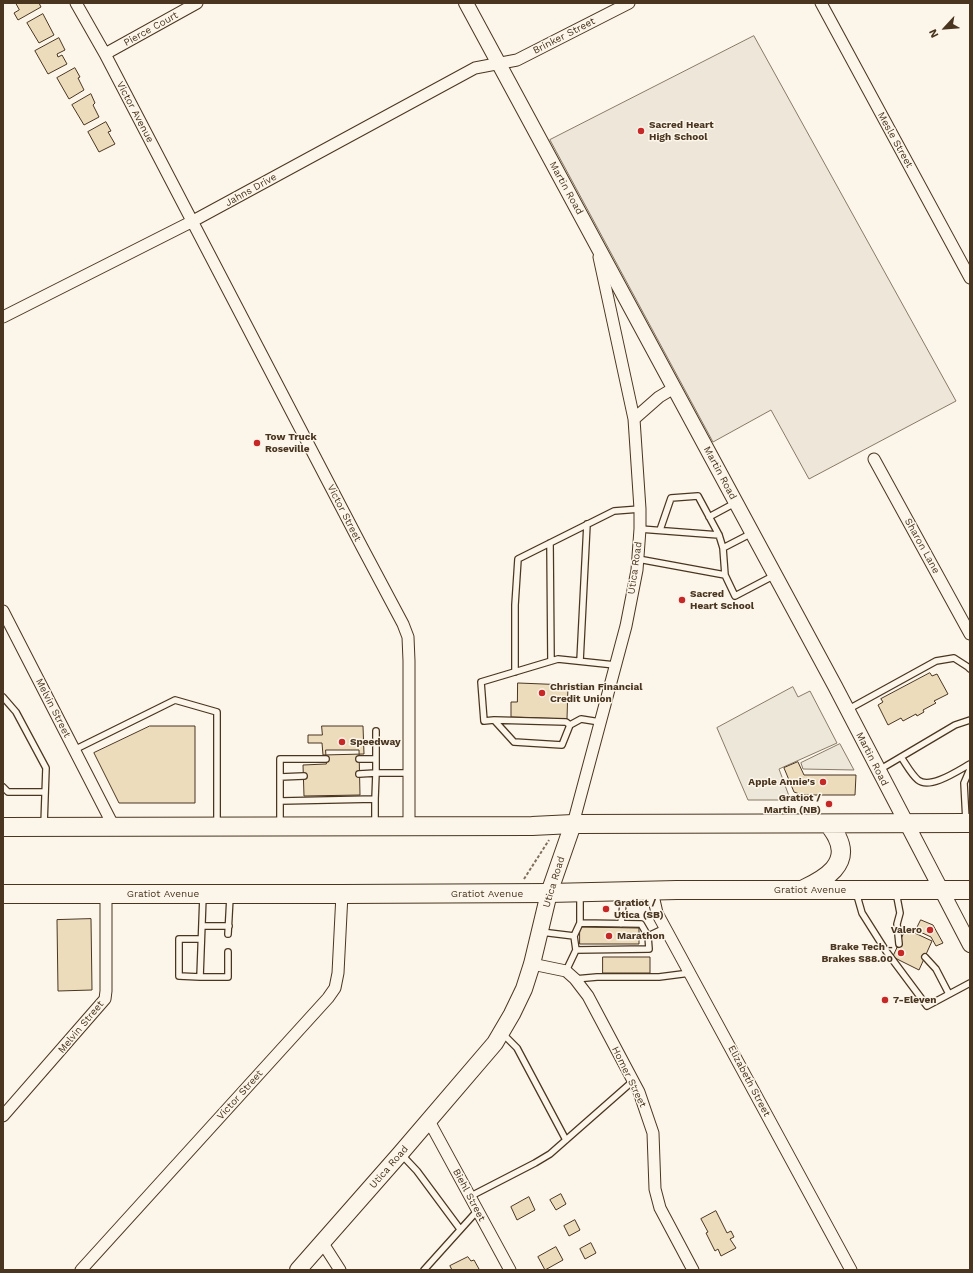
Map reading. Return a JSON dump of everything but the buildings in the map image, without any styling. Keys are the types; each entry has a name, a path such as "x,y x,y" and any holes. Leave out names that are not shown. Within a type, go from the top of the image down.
{"main road":[{"path":"3,827 968,823"},
{"name":"Utica Road","path":"298,1270 429,1121 495,1043 524,989 532,964 549,893 573,824"},
{"path":"802,890 821,881 837,866 841,848 837,837 828,824"},
{"name":"Gratiot Avenue","path":"3,894 230,895 549,893 624,891 970,890"}],"street":[{"name":"Victor Avenue","path":"76,3 105,54 193,221"},
{"name":"Pierce Court","path":"105,54 197,3"},
{"name":"Martin Road","path":"466,3 497,63 848,710 970,945"},
{"name":"Brinker Street","path":"497,63 517,60 629,3"},
{"name":"Mesle Street","path":"821,3 970,278"},
{"name":"Jahns Drive","path":"3,317 193,221 475,68 497,63"},
{"name":"Victor Street","path":"193,221 403,624 408,637 409,825"},
{"name":"Utica Road","path":"573,824 626,626 638,560 640,529 634,419 596,243"},
{"path":"634,419 659,397 674,388"},
{"name":"Sharon Lane","path":"874,459 970,634"},
{"name":"Melvin Street","path":"3,611 114,827"},
{"name":"Elizabeth Street","path":"652,891 657,913 851,1270"},
{"name":"Melvin Street","path":"3,1116 105,999 106,894"},
{"name":"Victor Street","path":"81,1270 328,998 335,988 338,973 342,894"},
{"name":"Homer Street","path":"532,964 566,971 576,979 588,996 633,1081 653,1133 655,1189 660,1208 693,1270"},
{"name":"Biehl Street","path":"429,1121 510,1270"},
{"path":"322,1242 335,1260 340,1270"}],"lane":[{"path":"660,530 671,498 698,496 719,535 723,548 725,575 735,596 775,575"},
{"path":"709,517 736,502"},
{"path":"515,672 515,605 518,559 614,511 640,509"},
{"path":"580,661 587,524"},
{"path":"640,529 719,535"},
{"path":"723,548 752,533"},
{"path":"550,543 551,661"},
{"path":"638,560 725,575"},
{"path":"848,710 936,662 954,658 970,669"},
{"path":"570,725 566,722 484,721 482,682 558,659 615,665"},
{"path":"3,698 16,712 46,768 44,827"},
{"path":"74,750 175,700 217,712 216,826"},
{"path":"494,720 514,742 562,745 570,725 581,719 600,722"},
{"path":"878,770 955,725 970,720"},
{"path":"375,825 376,731"},
{"path":"901,757 919,781 926,784 938,781 970,764"},
{"path":"280,826 280,759 326,759"},
{"path":"359,759 376,759"},
{"path":"968,823 964,783 970,769"},
{"path":"359,774 409,773"},
{"path":"280,777 304,776"},
{"path":"3,787 8,792 45,792"},
{"path":"281,801 375,799"},
{"path":"855,890 862,913 886,951 927,1006 970,982"},
{"path":"896,890 900,912 897,924 899,944"},
{"path":"621,924 624,891"},
{"path":"566,971 576,950 574,936 580,923 580,892"},
{"path":"200,977 203,894"},
{"path":"228,934 230,895"},
{"path":"576,950 649,948 648,936 641,924 580,923"},
{"path":"202,926 229,926"},
{"path":"648,936 666,928"},
{"path":"540,932 574,936"},
{"path":"201,939 179,939 179,976 228,977 228,952"},
{"path":"925,958 936,969 949,994"},
{"path":"576,979 597,977 659,977 690,973"},
{"path":"501,1033 517,1048 566,1140"},
{"path":"470,1196 550,1154 633,1081"},
{"path":"400,1154 417,1172 460,1229"},
{"path":"424,1270 478,1210"}],"path":[{"path":"524,880 548,843 549,839"}],"shaded area":[{"path":"754,36 956,401 809,479 771,410 713,442 550,140"},
{"path":"793,687 798,697 810,691 837,743 779,769 789,796 787,800 748,800 717,728"},
{"path":"840,744 854,770 803,769 801,763"}],"place":[{"name":"Sacred Heart High School","path":"641,131"},
{"name":"Tow Truck Roseville","path":"257,443"},
{"name":"Sacred Heart School","path":"682,600"},
{"name":"Christian Financial Credit Union","path":"542,693"},
{"name":"Speedway","path":"342,742"},
{"name":"Apple Annie's","path":"823,782"},
{"name":"Gratiot / Martin (NB)","path":"829,804"},
{"name":"Gratiot / Utica (SB)","path":"606,909"},
{"name":"Valero","path":"930,930"},
{"name":"Marathon","path":"609,936"},
{"name":"Brake Tech - Brakes S88.00","path":"901,953"},
{"name":"7-Eleven","path":"885,1000"}]}
